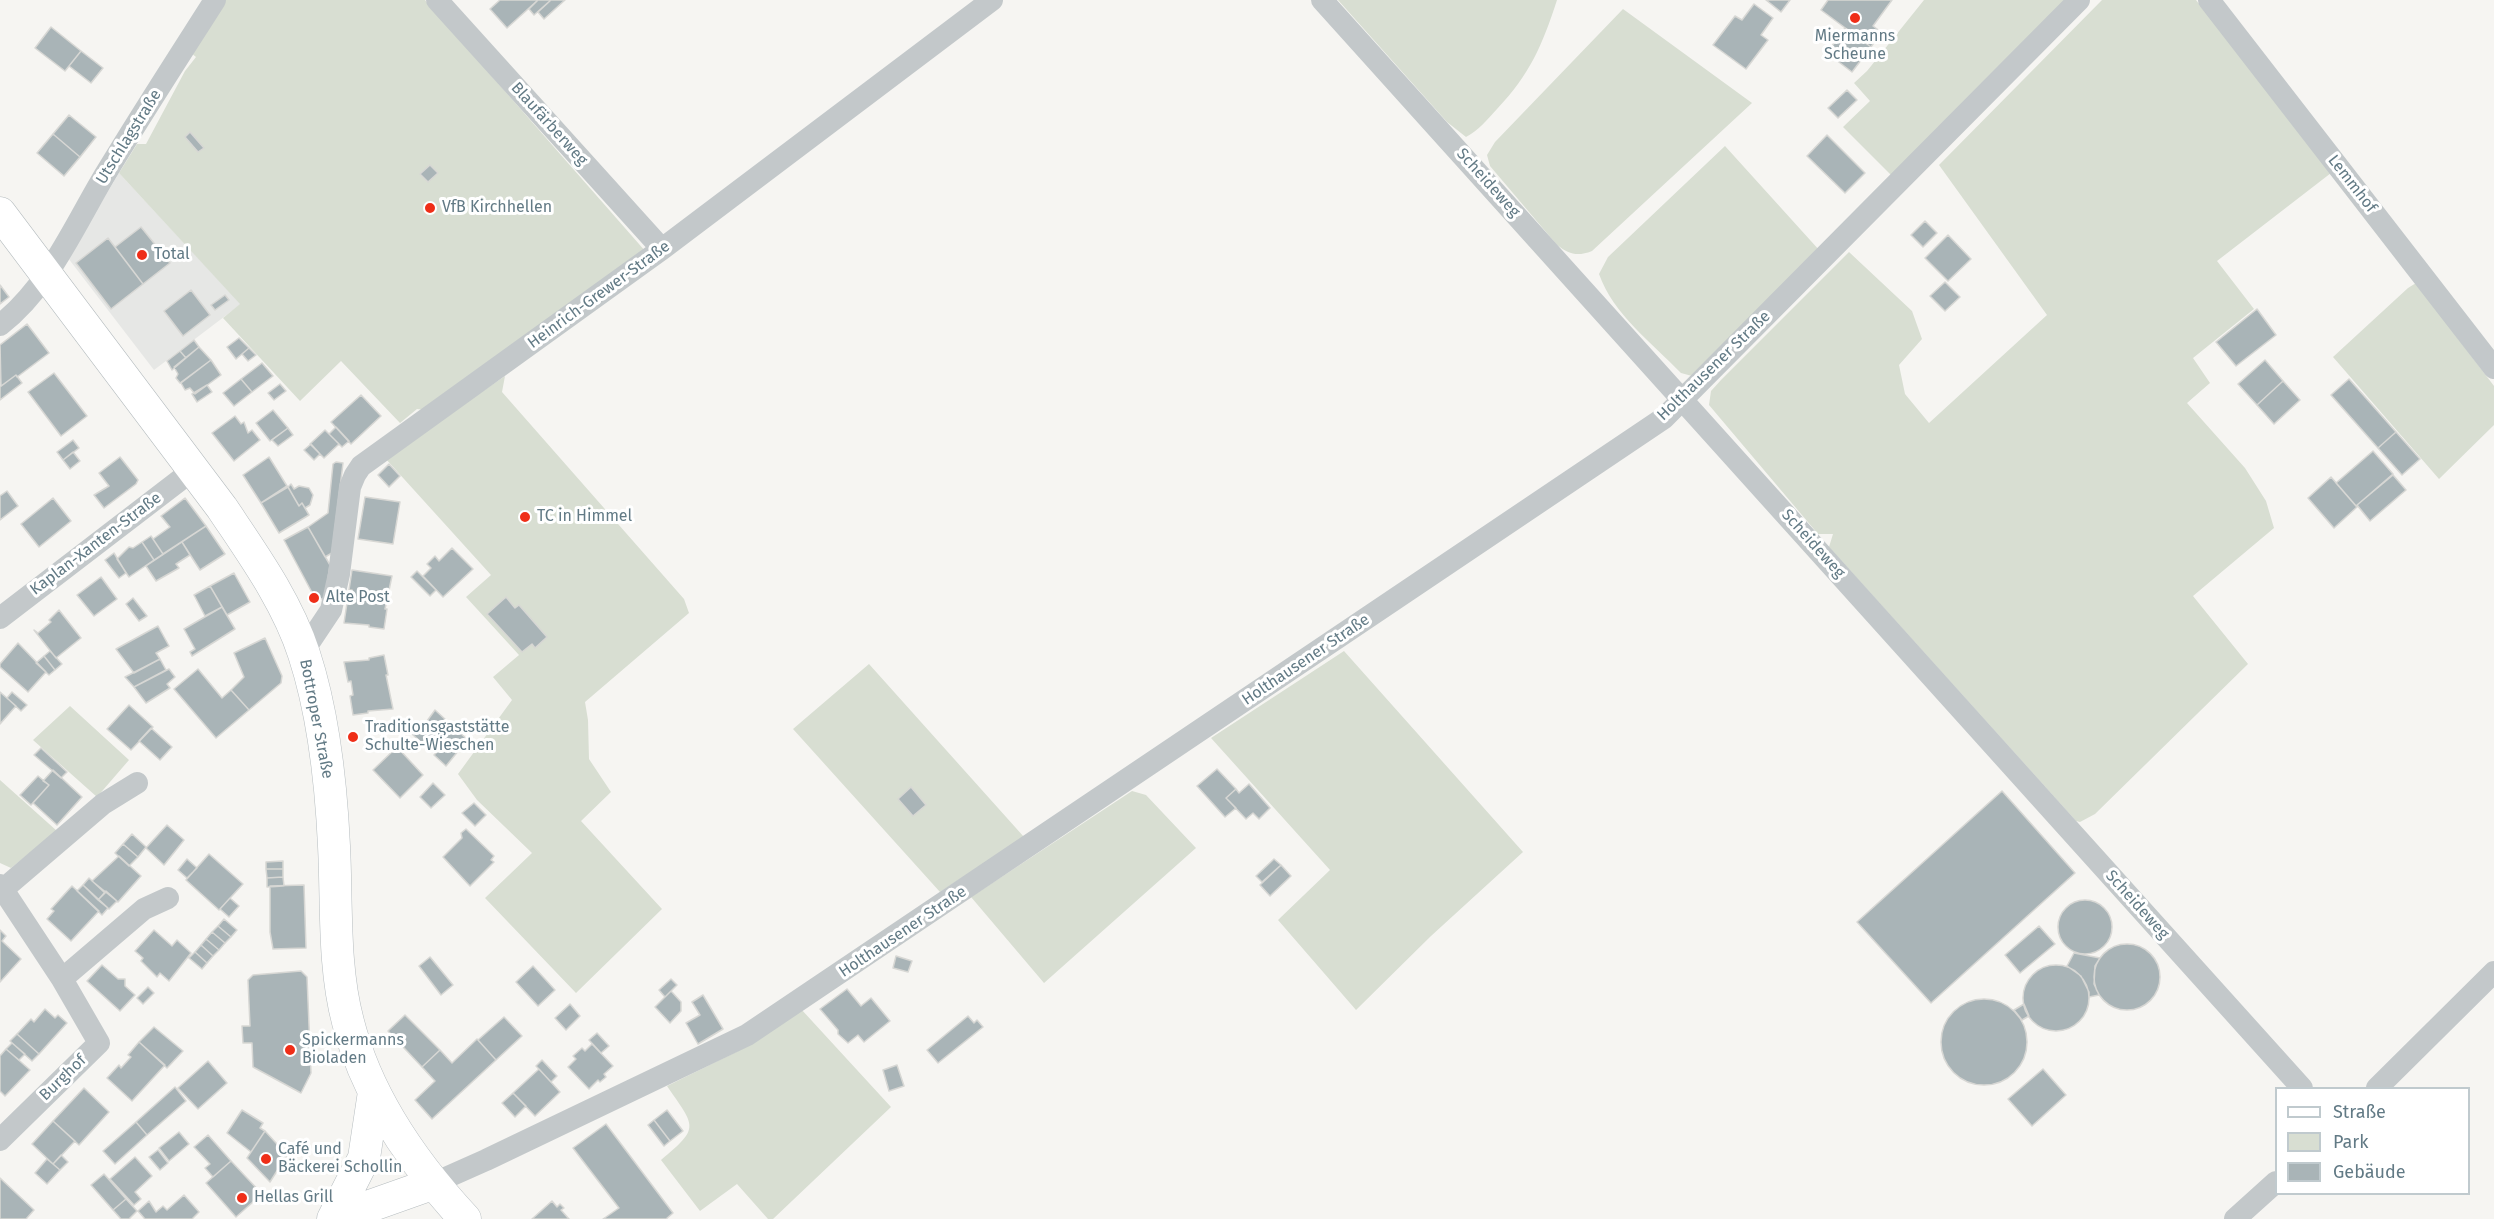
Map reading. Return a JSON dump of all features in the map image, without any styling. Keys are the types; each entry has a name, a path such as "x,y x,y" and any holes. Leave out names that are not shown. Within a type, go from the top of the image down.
{"main road":[{"name":"Bottroper Straße","path":"0,213 193,470 256,558 281,604 303,652 315,694 327,760 342,990 354,1043 374,1092 402,1140 432,1184 465,1219"},
{"path":"333,1219 364,1158 374,1092"},
{"path":"333,1219 432,1184"}],"street":[{"name":"Utschlagstraße","path":"46,276 106,173 215,0"},
{"name":"Blaufärberweg","path":"436,0 662,249"},
{"name":"Heinrich-Grewer-Straße","path":"303,652 331,610 339,574 350,487 361,465 662,249 992,0"},
{"name":"Scheideweg","path":"1322,0 2300,1087"},
{"name":"Holthausener Straße","path":"432,1184 747,1035 1664,418 2079,0"},
{"name":"Lemmhof","path":"2209,0 2494,368"},
{"path":"0,325 21,309 46,276"},
{"name":"Kaplan-Xanten-Straße","path":"0,618 193,470"},
{"name":"Burghof","path":"0,1140 99,1043 62,979 1,889 103,804 137,783"},
{"path":"62,979 144,909 168,898"},
{"path":"2379,1087 2494,972"},
{"path":"2235,1219 2275,1184"}],"shaded area":[{"path":"119,173 241,304 154,370 68,258"}],"green space":[{"name":"VfB Kirchhellen","path":"225,0 425,0 646,252 425,410 417,409 400,423 341,361 300,401 223,318 240,304 119,173 137,144 146,144 185,71 196,57 191,53"},
{"path":"1338,0 1557,0 1546,32 1527,71 1490,117 1466,137 1447,122"},
{"path":"1924,0 2068,0 1894,178 1843,127 1870,101 1854,83 1867,71"},
{"path":"2102,0 2196,0 2331,173 2217,261 2254,309 2193,358 2210,383 2187,403 2245,468 2266,501 2274,528 2193,596 2248,664 2095,814 2080,822 2076,821 1829,547 1833,534 1818,534 1709,405 1711,391 1721,380 1849,252 1912,311 1922,339 1899,365 1905,394 1929,423 2047,315 1939,165"},
{"path":"1623,9 1752,103 1592,251 1573,254 1557,245 1490,166 1487,155 1495,142"},
{"path":"1725,146 1820,251 1692,376 1681,373 1623,315 1605,289 1599,274 1608,257"},
{"path":"2416,283 2494,386 2494,425 2439,479 2333,357"},
{"name":"TC in Himmel","path":"505,376 502,392 684,599 689,613 585,702 589,759 611,792 581,821 662,909 576,993 485,898 532,853 477,800 458,774 512,700 493,677 519,655 466,597 491,575 385,458"},
{"path":"1344,651 1523,852 1431,936 1356,1010 1278,920 1330,870 1211,738"},
{"path":"869,664 1024,837 940,892 793,729"},
{"path":"70,706 129,760 97,797 33,740"},
{"path":"0,780 57,831 11,868 0,863"},
{"path":"1132,791 1146,795 1196,848 1044,983 971,897"},
{"path":"801,1009 891,1107 773,1219 768,1219 737,1184 700,1211 661,1160 683,1140 690,1126 684,1110 667,1086 738,1051"}],"building":[{"path":"500,0 538,0 507,28 490,9"},
{"path":"538,0 551,0 534,15 529,9"},
{"path":"551,0 565,0 544,19 538,12"},
{"path":"1766,0 1790,0 1781,12"},
{"name":"Miermanns Scheune","path":"1828,0 1892,0 1873,26 1881,32 1871,47 1821,10"},
{"path":"1754,4 1773,18 1761,35 1768,40 1746,69 1713,45 1735,16 1742,20"},
{"path":"51,27 81,51 65,71 35,48"},
{"name":"Miermanns Scheune","path":"1845,28 1871,47 1852,72 1827,53"},
{"path":"81,51 103,68 91,83 69,66"},
{"path":"1847,90 1857,100 1838,118 1828,108"},
{"path":"69,115 96,137 80,157 53,134"},
{"path":"190,132 204,148 198,152 185,137"},
{"path":"53,134 80,157 64,176 37,153"},
{"path":"1827,135 1865,173 1845,193 1807,156"},
{"path":"430,165 438,173 428,182 420,174"},
{"path":"1925,221 1937,233 1923,247 1911,235"},
{"name":"Total","path":"141,227 170,263 143,284 115,247"},
{"path":"1948,235 1971,259 1948,281 1925,258"},
{"path":"108,238 143,284 111,309 76,263"},
{"path":"1945,282 1960,297 1945,311 1930,296"},
{"path":"0,285 9,297 0,304"},
{"path":"191,290 210,315 183,336 164,311"},
{"path":"225,295 229,300 215,310 211,305"},
{"path":"2257,309 2276,335 2236,366 2216,342"},
{"path":"27,324 49,353 1,386 0,345"},
{"path":"239,338 249,348 236,359 227,347"},
{"path":"194,340 199,347 186,358 180,351"},
{"path":"199,347 211,360 180,383 176,378 178,374 174,367"},
{"path":"249,348 256,355 248,361 242,354"},
{"path":"180,351 186,358 172,370 167,361"},
{"path":"211,360 221,375 195,394 190,388 185,390 181,383"},
{"path":"2265,360 2283,381 2257,405 2238,384"},
{"path":"262,363 273,376 252,392 241,379"},
{"path":"54,373 87,416 61,436 28,392"},
{"path":"16,375 22,383 0,400 0,387"},
{"path":"241,379 252,392 234,406 223,393"},
{"path":"2349,379 2396,432 2378,448 2331,395"},
{"path":"2283,381 2300,400 2274,424 2257,405"},
{"path":"280,384 286,391 274,400 268,393"},
{"path":"207,385 212,392 197,402 192,394"},
{"path":"361,395 381,416 351,444 331,422"},
{"path":"273,410 288,428 270,441 256,423"},
{"path":"235,416 241,424 244,422 248,433 252,430 260,440 234,461 212,433"},
{"path":"336,427 349,441 342,447 329,434"},
{"path":"288,428 293,435 278,446 272,440"},
{"path":"325,430 339,444 324,458 310,444"},
{"path":"2396,432 2420,459 2402,475 2378,448"},
{"path":"73,440 79,448 63,460 57,452"},
{"path":"311,444 320,454 314,460 304,450"},
{"path":"2373,451 2393,474 2356,506 2336,483"},
{"path":"73,452 80,461 70,469 63,460"},
{"path":"120,457 138,480 136,484 104,508 94,495 109,486 99,473"},
{"path":"269,457 287,486 261,503 243,475"},
{"path":"343,463 332,553 325,557 308,527 328,513 333,464"},
{"path":"389,464 400,476 389,487 378,475"},
{"path":"2393,475 2406,490 2370,521 2357,505"},
{"path":"2331,477 2357,507 2334,528 2308,498"},
{"path":"291,484 294,489 299,486 309,488 313,495 310,505 305,508 302,503 299,506 288,487"},
{"path":"288,487 299,506 302,503 309,515 279,533 261,503"},
{"path":"7,491 18,506 0,520 0,496"},
{"path":"365,497 400,502 393,544 358,539"},
{"path":"53,498 71,521 39,547 21,524"},
{"path":"185,498 206,526 163,554 153,539 170,527 161,516"},
{"path":"206,526 225,554 200,570 182,542"},
{"name":"Alte Post","path":"308,527 330,565 325,598 316,600 284,540"},
{"path":"151,536 163,554 154,560 142,542"},
{"path":"142,542 154,560 129,577 117,559 129,547 133,548"},
{"path":"182,542 190,555 176,564 179,568 156,581 146,566"},
{"path":"452,548 473,569 443,597 423,576 431,568 427,564 435,556 439,561"},
{"path":"114,553 126,573 119,578 105,560"},
{"path":"352,570 392,576 385,609 387,609 384,629 344,623 347,603 350,604 352,590 349,590"},
{"path":"417,571 436,590 430,596 411,577"},
{"path":"234,573 250,602 227,615 210,586"},
{"path":"101,577 117,599 94,616 77,595"},
{"path":"210,586 222,607 205,616 194,595"},
{"path":"506,597 515,608 519,605 547,637 535,648 532,644 522,652 487,614"},
{"path":"133,598 147,616 139,621 126,604"},
{"path":"222,607 235,629 192,656 190,652 195,649 184,629"},
{"path":"59,610 81,638 56,658 34,630 38,633 51,622 49,620"},
{"path":"158,626 169,646 156,653 160,659 134,673 116,649"},
{"path":"265,638 282,676 281,683 249,710 231,690 244,677 234,653"},
{"path":"18,643 46,672 28,692 0,667"},
{"path":"50,651 62,664 55,670 44,656"},
{"path":"384,655 393,709 353,715 350,696 353,695 351,681 348,682 344,662 369,660 369,658"},
{"path":"44,656 55,670 49,675 36,663"},
{"path":"160,659 166,670 134,687 125,677"},
{"path":"169,669 175,677 167,684 170,688 146,703 134,687"},
{"path":"198,669 222,698 231,690 249,710 216,738 174,689"},
{"path":"0,692 16,706 0,724"},
{"path":"12,692 27,705 21,711 7,698"},
{"path":"129,705 153,727 131,750 107,729"},
{"path":"435,710 469,741 446,766 434,755 437,752 426,743 424,745 412,734 427,721"},
{"path":"151,728 172,747 160,760 139,741"},
{"path":"397,747 423,775 400,798 373,770"},
{"path":"41,748 67,772 61,778 34,755"},
{"path":"1217,769 1236,789 1226,798 1236,808 1225,817 1197,786"},
{"path":"53,770 82,797 57,825 33,803 49,785 43,781"},
{"path":"38,776 49,785 31,805 20,795"},
{"path":"433,783 445,795 431,808 420,797"},
{"path":"1249,784 1270,808 1259,819 1253,813 1246,819 1226,798 1236,789 1239,793"},
{"path":"911,787 926,805 913,816 898,799"},
{"path":"2002,791 2075,873 1931,1003 1857,922"},
{"path":"474,803 486,815 475,826 462,813"},
{"path":"167,825 184,840 164,865 146,848"},
{"path":"466,829 494,856 491,860 494,862 470,886 443,857 462,838 461,833"},
{"path":"132,834 146,847 138,857 123,844"},
{"path":"123,844 138,857 129,866 115,853"},
{"path":"209,854 243,884 219,910 186,880"},
{"path":"119,856 141,876 118,902 92,881"},
{"path":"187,859 197,868 187,878 178,870"},
{"path":"1274,859 1281,865 1262,882 1256,876"},
{"path":"283,861 283,869 266,869 266,862"},
{"path":"1281,865 1291,876 1270,896 1260,885"},
{"path":"266,869 283,869 283,877 267,878"},
{"path":"283,877 284,886 267,887 267,878"},
{"path":"89,878 105,893 98,900 83,885"},
{"path":"83,885 108,908 102,915 77,891"},
{"path":"304,885 306,948 273,949 270,932 270,886"},
{"path":"72,886 99,911 71,941 47,919 54,911 51,909"},
{"path":"106,891 117,901 109,909 98,900"},
{"path":"230,898 239,906 229,917 220,909"},
{"path":"2080,900 2090,900 2100,904 2108,912 2112,927 2108,942 2100,950 2090,954 2080,954 2070,950 2062,942 2058,932 2058,922 2062,912 2070,904"},
{"path":"224,919 237,930 231,937 218,926"},
{"path":"218,926 231,937 225,943 212,932"},
{"path":"2039,926 2055,944 2020,973 2005,955"},
{"path":"0,930 6,936 2,941 21,959 0,982"},
{"path":"154,930 172,946 177,940 191,953 169,981 160,973 157,977 141,961 143,958 135,951"},
{"path":"212,932 225,943 219,950 206,939"},
{"path":"206,939 219,950 213,956 201,945"},
{"path":"2127,944 2139,947 2150,954 2157,965 2160,977 2157,989 2150,1000 2139,1007 2127,1010 2115,1007 2104,1000 2097,989 2094,977 2097,965 2104,954 2115,947"},
{"path":"201,945 213,956 207,963 195,952"},
{"path":"195,952 207,963 202,969 189,958"},
{"path":"2074,953 2100,958 2095,966 2094,984 2099,995 2089,997 2081,976 2067,966"},
{"path":"896,956 912,961 908,972 893,968"},
{"path":"430,957 453,985 441,995 419,966"},
{"path":"102,965 118,979 125,979 125,986 135,995 120,1011 87,981"},
{"path":"2056,965 2068,968 2079,975 2086,986 2089,998 2086,1010 2079,1021 2068,1028 2056,1031 2044,1028 2033,1021 2026,1010 2023,998 2026,986 2033,975 2044,968"},
{"path":"533,966 555,990 538,1006 516,982"},
{"path":"301,971 307,977 311,1073 301,1093 253,1067 252,1043 243,1043 242,1026 250,1026 248,980 253,975"},
{"path":"671,979 677,985 665,997 659,990"},
{"path":"148,987 154,993 143,1004 137,998"},
{"path":"847,989 861,1006 871,998 890,1021 864,1042 858,1035 848,1043 838,1034 838,1030 820,1009"},
{"path":"671,991 681,1002 681,1011 670,1023 655,1007"},
{"path":"703,995 723,1029 698,1044 686,1023 700,1015 692,1002"},
{"path":"1976,999 1992,999 2015,1011 2024,1025 2027,1042 2024,1059 2015,1073 1992,1085 1976,1085 1960,1078 1948,1066 1941,1050 1941,1034 1948,1018 1960,1006"},
{"path":"570,1004 580,1016 566,1030 555,1018"},
{"path":"2024,1004 2029,1016 2022,1020 2014,1010"},
{"path":"45,1009 55,1018 58,1015 67,1023 39,1054 17,1034 31,1019 34,1022"},
{"path":"405,1015 440,1050 422,1067 388,1031"},
{"path":"968,1016 974,1023 977,1020 983,1027 938,1063 927,1050"},
{"path":"504,1017 522,1036 496,1060 478,1040"},
{"path":"154,1027 183,1051 167,1068 139,1042"},
{"path":"597,1033 609,1046 601,1053 589,1040"},
{"path":"17,1034 39,1054 32,1061 10,1041"},
{"path":"477,1039 496,1060 432,1119 415,1100 435,1081 422,1067 440,1050 452,1063"},
{"path":"139,1042 165,1065 132,1101 107,1078 119,1065 121,1068 131,1057 128,1055"},
{"path":"12,1043 25,1054 19,1060 6,1049"},
{"path":"592,1044 613,1066 604,1074 606,1077 600,1082 598,1080 589,1089 568,1067 576,1059 573,1056 582,1048 585,1051"},
{"path":"6,1049 30,1070 5,1096 0,1091 0,1056"},
{"path":"542,1060 557,1076 551,1082 536,1066"},
{"path":"208,1061 227,1083 198,1109 178,1088"},
{"path":"897,1065 904,1086 889,1091 883,1070"},
{"path":"539,1069 560,1092 535,1116 513,1093"},
{"path":"2043,1069 2066,1095 2032,1126 2008,1099"},
{"path":"175,1087 186,1101 147,1135 136,1122"},
{"path":"84,1088 109,1112 79,1145 53,1121"},
{"path":"513,1093 526,1106 515,1117 502,1103"},
{"path":"242,1110 263,1123 260,1128 265,1131 251,1152 227,1133"},
{"path":"667,1110 683,1131 670,1141 654,1120"},
{"path":"654,1120 670,1141 664,1146 648,1125"},
{"path":"53,1121 75,1141 53,1164 32,1144"},
{"path":"136,1122 147,1135 115,1164 103,1151"},
{"path":"606,1124 673,1213 666,1219 603,1219 619,1208 573,1148"},
{"path":"265,1131 287,1155 270,1182 247,1158"},
{"path":"179,1132 189,1144 169,1161 159,1148"},
{"path":"208,1135 231,1161 213,1177 205,1168 210,1164 194,1147"},
{"path":"158,1150 168,1163 160,1170 149,1157"},
{"path":"61,1155 68,1162 60,1170 53,1164"},
{"path":"135,1157 152,1176 135,1192 141,1199 134,1205 110,1179"},
{"path":"47,1159 60,1170 47,1184 35,1173"},
{"path":"231,1161 262,1194 236,1217 206,1183"},
{"path":"104,1174 126,1199 113,1210 91,1185"},
{"path":"0,1178 34,1210 26,1219 0,1219"},
{"path":"184,1195 199,1212 192,1219 145,1219 138,1211 149,1201 156,1212 163,1206 167,1210"},
{"path":"126,1199 137,1211 129,1219 121,1219 113,1210"},
{"path":"552,1201 557,1207 560,1204 564,1208 561,1210 569,1219 532,1219"}],"place":[{"name":"Miermanns Scheune","path":"1855,18"},
{"name":"VfB Kirchhellen","path":"430,208"},
{"name":"Total","path":"142,255"},
{"name":"TC in Himmel","path":"525,517"},
{"name":"Alte Post","path":"314,598"},
{"name":"Traditionsgaststätte Schulte-Wieschen","path":"353,737"},
{"name":"Spickermanns Bioladen","path":"290,1050"},
{"name":"Café und Bäckerei Schollin","path":"266,1159"},
{"name":"Hellas Grill","path":"242,1198"}]}
